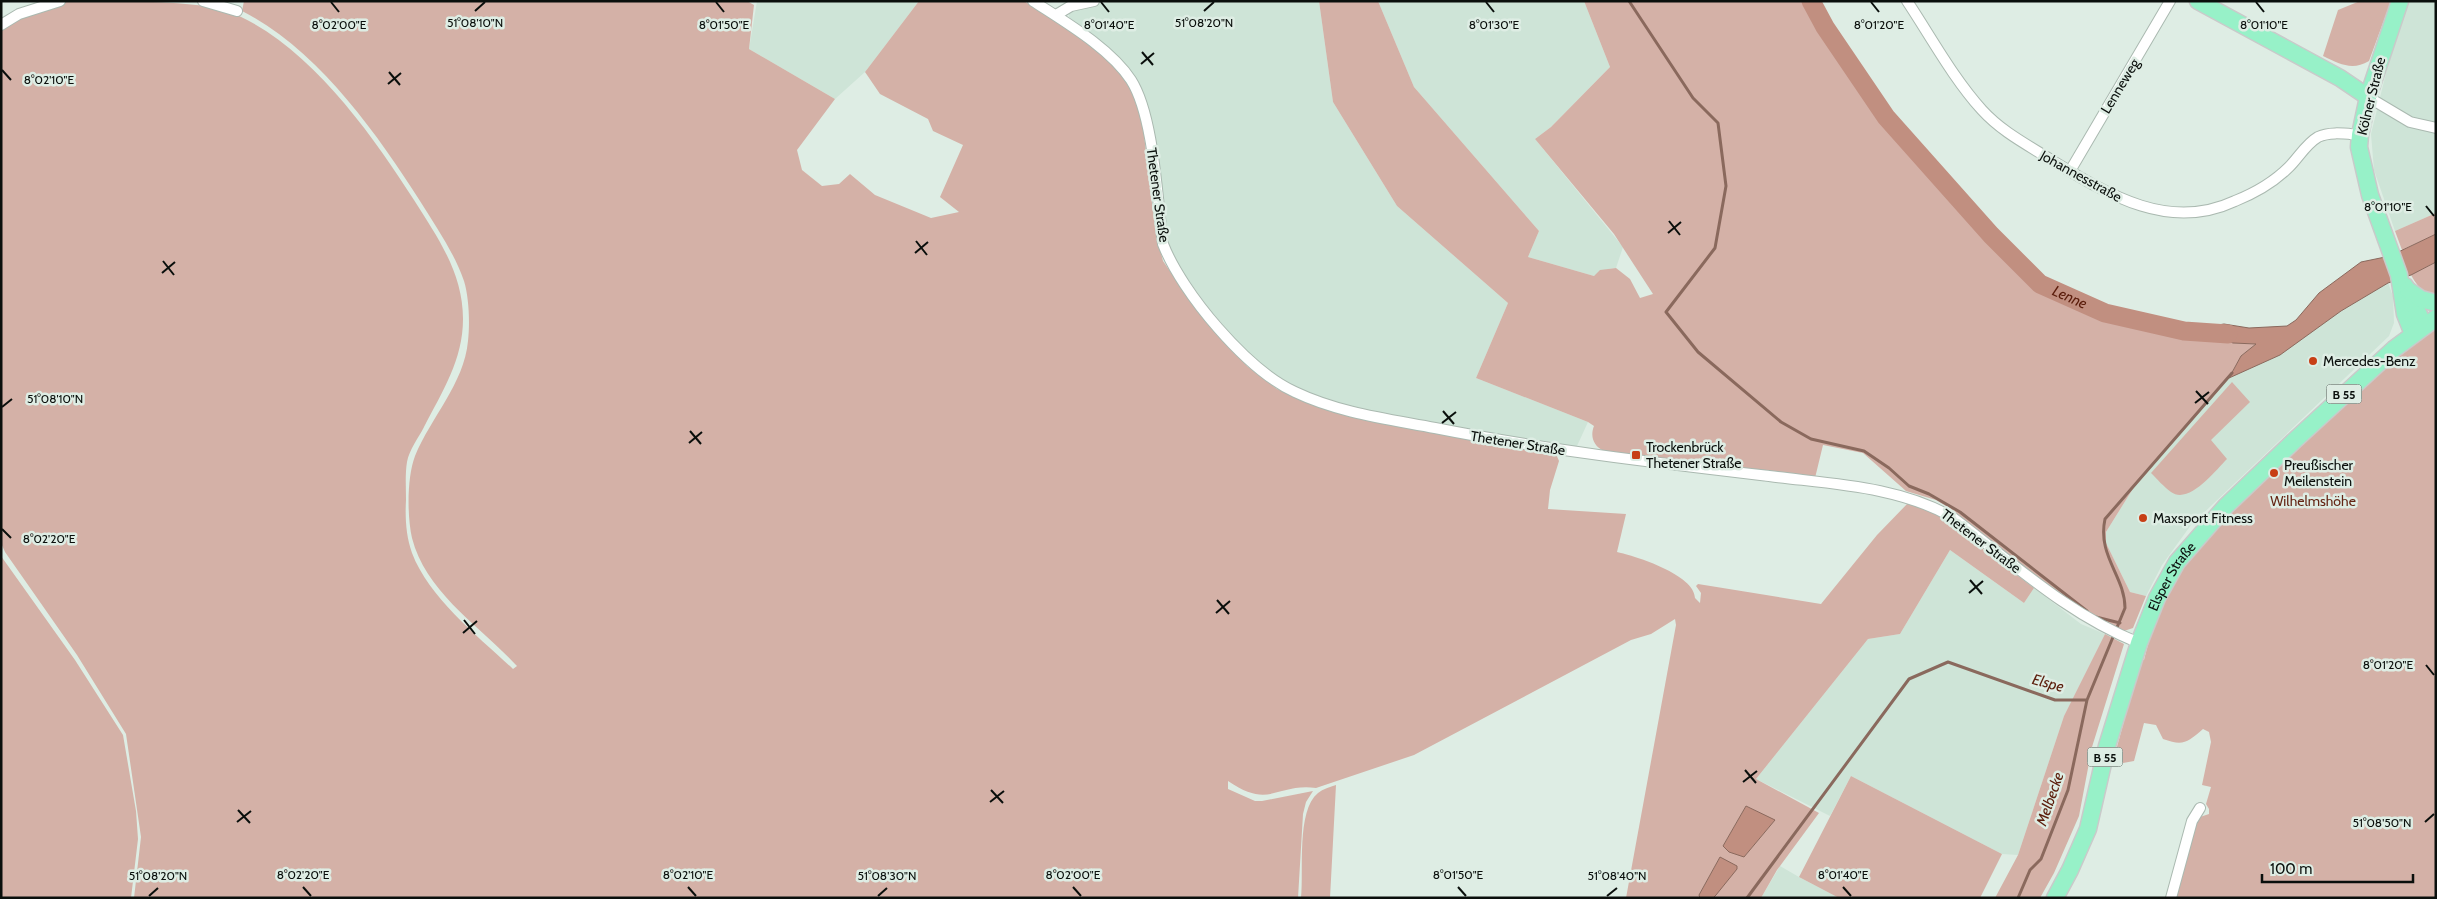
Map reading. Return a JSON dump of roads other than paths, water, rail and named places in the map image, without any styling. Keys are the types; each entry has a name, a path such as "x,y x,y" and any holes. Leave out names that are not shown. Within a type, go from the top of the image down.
{"main road":[{"path":"2198,1 2340,78 2368,97"},
{"name":"Kölner Straße","path":"2400,1 2368,97 2360,135 2360,155 2370,196 2399,275 2422,306 2413,334"},
{"path":"2399,275 2408,290 2422,306"},
{"name":"Elsper Straße","path":"2055,898 2070,870 2088,828 2132,640 2167,579 2203,530 2295,440 2394,349 2436,318"}],"street":[{"path":"1,25 19,14 60,1"},
{"path":"203,1 238,11"},
{"name":"Thetener Straße","path":"1033,1 1089,39 1117,64 1132,81 1144,110 1149,131 1163,244 1179,275 1246,356 1263,372 1295,392 1334,407 1507,442 1814,482 1913,498 1952,517 2062,602 2105,629 2132,640"},
{"path":"1056,15 1071,6 1094,1"},
{"name":"Johannesstraße","path":"1907,1 1982,110 2009,134 2096,186 2139,206 2172,213 2200,212 2234,202 2265,186 2290,166 2319,137 2330,134 2360,135"},
{"name":"Lenneweg","path":"2070,171 2170,1"},
{"path":"2368,97 2410,122 2436,128"},
{"path":"2171,898 2192,821 2200,808"}],"waterway":[{"path":"1629,1 1693,98 1718,123 1726,186 1715,248 1666,312 1698,352 1781,422 1811,439 1864,451 1889,468 1909,486 1929,494 1960,512 2087,611"},
{"name":"Lenne","path":"1811,1 1825,27 1886,117 1991,235 2040,284 2105,313 2184,331 2228,334"},
{"name":"Elspe","path":"1747,898 1909,679 1948,662 2055,700 2087,700 2125,608 2121,586 2105,544 2105,519 2232,373"},
{"path":"2096,617 2120,623"},
{"name":"Melbecke","path":"2018,898 2030,870 2041,859 2068,790 2087,700"}],"place":[{"name":"Mercedes-Benz","path":"2313,361"},
{"name":"Trockenbrück Thetener Straße","path":"1636,455"},
{"name":"Preußischer Meilenstein","path":"2274,473"},
{"name":"Maxsport Fitness","path":"2143,518"}],"park label":[{"name":"Wilhelmshöhe","path":"2313,501"}]}
